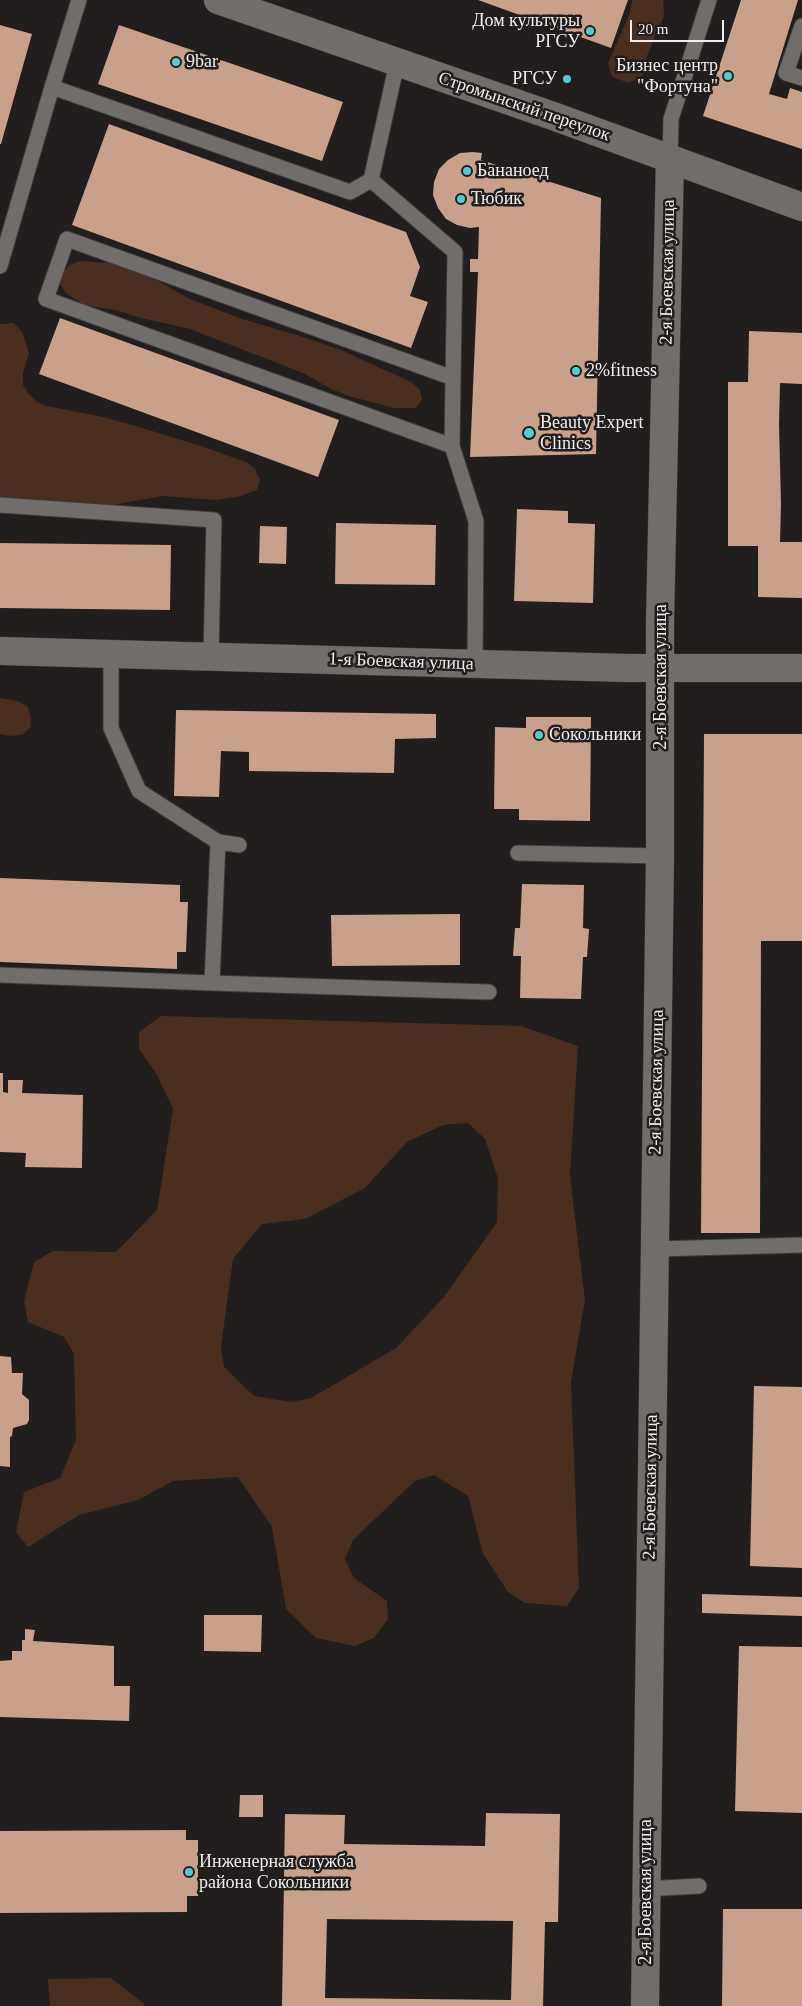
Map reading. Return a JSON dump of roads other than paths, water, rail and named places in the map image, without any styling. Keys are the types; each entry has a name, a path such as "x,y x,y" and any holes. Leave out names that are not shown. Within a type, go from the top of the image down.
{"street":[{"name":"Стромынский переулок","path":"218,0 670,158 802,207"},
{"name":"2-я Боевская улица","path":"644,2006 660,856 660,622 670,158"},
{"name":"1-я Боевская улица","path":"0,651 660,668 802,668"}],"lane":[{"path":"0,266 79,0"},
{"path":"670,158 671,119 709,0"},
{"path":"802,26 786,73 802,78"},
{"path":"52,87 350,192 371,180 397,63"},
{"path":"371,180 455,252 452,446 476,521 475,664"},
{"path":"452,378 67,239 46,299 452,446"},
{"path":"0,506 214,520 211,657"},
{"path":"111,654 104,728 139,791 218,842 240,845"},
{"path":"212,984 218,842"},
{"path":"518,854 660,856"},
{"path":"0,976 489,992"},
{"path":"655,1249 802,1245"},
{"path":"645,1889 699,1886"}],"place":[{"name":"Дом культуры РГСУ","path":"590,31"},
{"name":"9bar","path":"176,62"},
{"name":"Бизнес центр \"Фортуна\"","path":"728,76"},
{"name":"РГСУ","path":"567,79"},
{"name":"Бананоед","path":"467,171"},
{"name":"Тюбик","path":"461,199"},
{"name":"2%fitness","path":"576,371"},
{"name":"Beauty Expert Clinics","path":"529,433"},
{"name":"Сокольники","path":"539,735"},
{"name":"Инженерная служба района Сокольники","path":"189,1872"}]}
